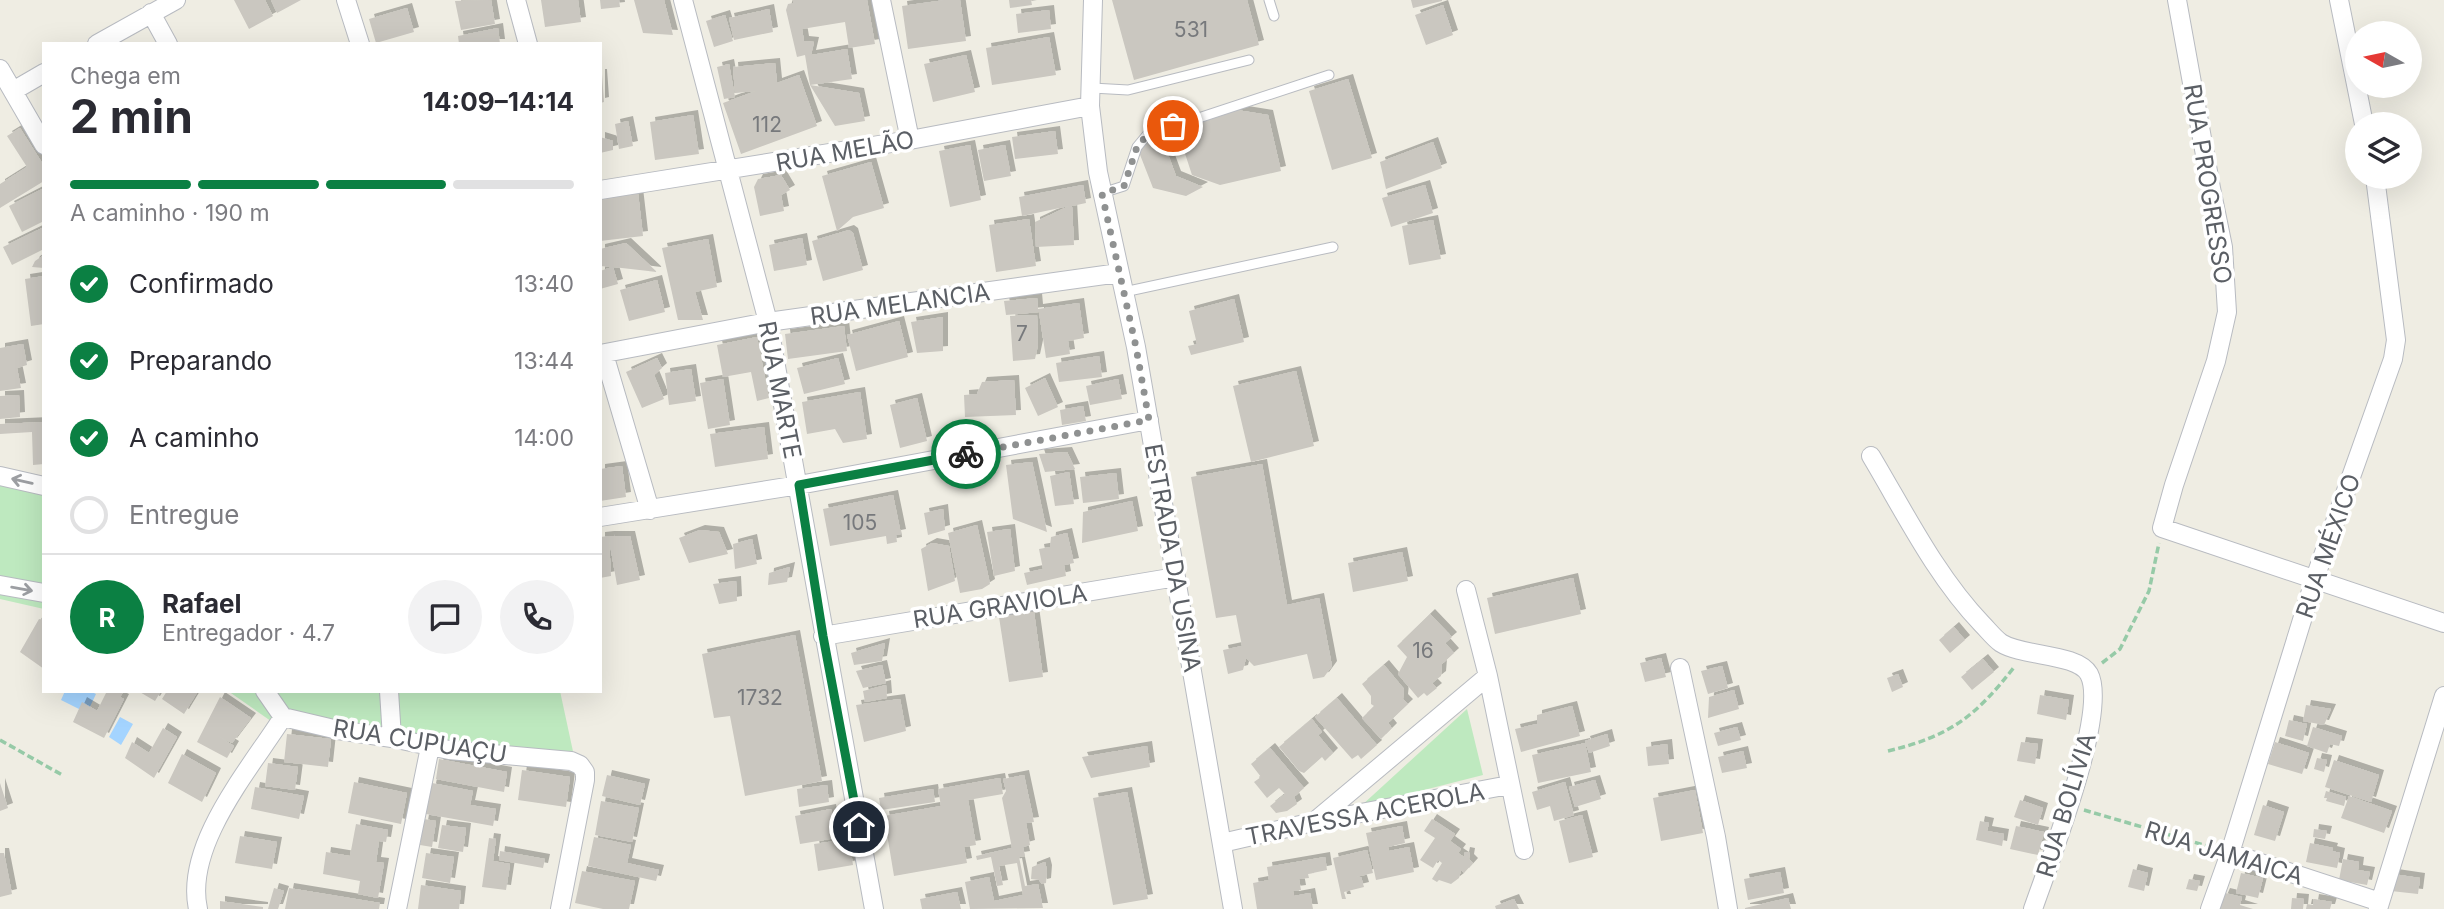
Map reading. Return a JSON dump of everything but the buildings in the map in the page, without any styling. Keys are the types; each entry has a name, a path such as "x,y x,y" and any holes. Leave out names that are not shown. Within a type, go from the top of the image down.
{"street":[{"path":"100,42 176,0"},
{"path":"346,0 359,42"},
{"path":"516,0 527,42"},
{"name":"RUA MARTE","path":"683,0 768,322 874,909"},
{"path":"881,0 910,140"},
{"name":"ESTRADA DA USINA","path":"1093,0 1091,97 1102,194 1149,420 1233,909"},
{"name":"RUA PROGRESSO","path":"2162,528 2216,361 2227,312 2224,247 2177,0"},
{"path":"2339,0 2362,112"},
{"path":"151,13 167,42"},
{"path":"0,69 42,142"},
{"path":"13,91 42,74"},
{"name":"RUA MELÃO","path":"602,190 910,140 1091,97"},
{"name":"RUA MÉXICO","path":"2210,909 2230,853 2315,578 2386,383 2396,340 2377,189"},
{"name":"RUA MELANCIA","path":"602,354 768,322 1119,273"},
{"path":"602,354 650,510"},
{"path":"602,517 799,485 1149,420"},
{"path":"1871,456 1939,569 1972,613 2000,642 2025,653 2074,662 2088,674"},
{"path":"0,476 42,486"},
{"path":"2162,528 2444,623"},
{"name":"RUA GRAVIOLA","path":"823,636 1176,577"},
{"path":"0,585 42,593"},
{"path":"1466,590 1488,676 1524,850"},
{"path":"1680,668 1716,837 1728,909"},
{"name":"RUA BOLÍVIA","path":"2034,909 2089,739 2094,700 2088,674"},
{"path":"1313,822 1488,676"},
{"path":"198,909 196,875 204,844 283,717 266,693"},
{"path":"389,693 392,738"},
{"path":"2379,906 2444,696"},
{"name":"RUA CUPUAÇU","path":"283,717 430,747 570,761 580,765 584,772 584,793 560,909"},
{"path":"397,909 430,747"},
{"name":"TRAVESSA ACEROLA","path":"1222,843 1313,822 1509,785"},
{"name":"RUA JAMAICA","path":"2230,853 2379,906"}],"lane":[{"path":"1269,0 1274,16"},
{"path":"1091,97 1249,60"},
{"path":"1102,194 1124,186 1137,147 1147,135 1329,75"},
{"path":"1124,292 1333,247"}],"path":[{"path":"2088,674 2120,649 2149,591 2162,528"},
{"path":"1888,751 1922,743 1950,729 1981,707 2025,653"},
{"path":"0,740 64,776"},
{"name":"RUA JAMAICA","path":"2068,806 2230,853"}],"green space":[{"path":"0,485 42,495 42,609 0,599"},
{"path":"231,693 560,693 577,770 278,726"},
{"path":"1467,709 1483,775 1361,806"}],"water":[{"path":"64,693 96,694 87,713 61,700"},
{"path":"120,717 133,724 121,745 109,737"}],"way so far":[{"path":"966,454 1149,420 1136,347 1102,194 1124,186 1137,147 1147,135 1173,126"}],"route":[{"path":"859,827 823,636 799,485 966,454"}]}
